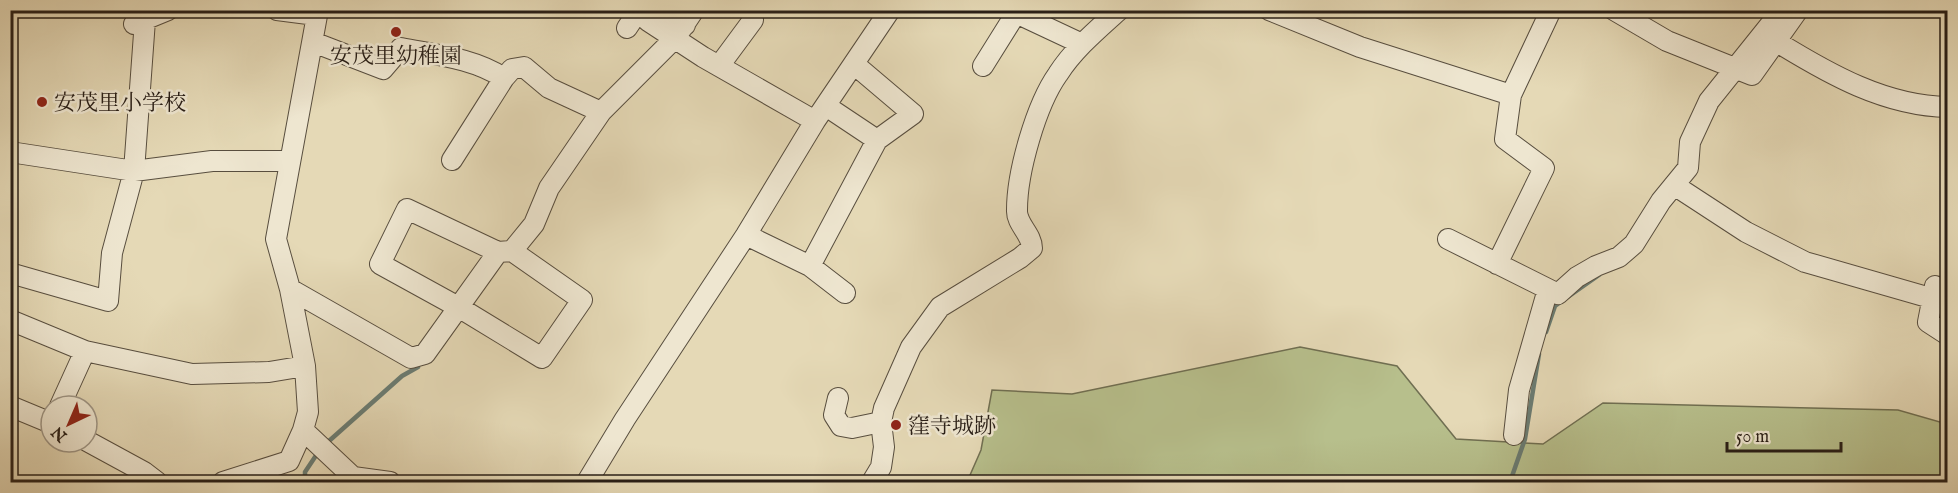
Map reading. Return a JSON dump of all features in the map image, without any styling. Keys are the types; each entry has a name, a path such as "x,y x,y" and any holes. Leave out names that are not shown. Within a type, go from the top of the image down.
{"street":[{"path":"10,273 108,301 112,253 134,171 140,22 168,10"},
{"path":"223,483 289,461 303,430 308,412 305,366 290,289 276,239 317,13 277,10"},
{"path":"587,483 625,419 746,235 820,114 890,10"},
{"path":"872,483 881,467 884,447 881,422 911,347 940,307 1020,258 1032,248 1032,242 1016,213 1032,128 1057,75 1082,44 1119,10"},
{"path":"1269,10 1360,47 1423,65 1511,95"},
{"path":"1497,264 1544,168 1504,139 1511,95 1551,10"},
{"path":"1614,10 1667,41 1752,75 1798,10"},
{"path":"1448,239 1558,294 1596,266 1619,257 1634,244 1688,168 1690,142 1709,101 1782,10"},
{"path":"983,66 1012,13 1082,44"},
{"path":"627,28 650,14 685,24 719,66 878,140"},
{"path":"719,66 753,20"},
{"path":"290,289 411,358 425,354 505,252 534,224 549,188 601,112 685,24"},
{"path":"313,42 383,69 401,48 466,60 488,68 504,78"},
{"path":"1777,42 1826,72 1874,92 1925,107 1947,107"},
{"path":"810,266 878,140 913,114 854,64"},
{"path":"452,160 512,69 524,67 549,88 601,112"},
{"path":"10,152 134,171 213,161 289,161"},
{"path":"1674,185 1746,232 1805,262 1935,292 1928,321 1947,335"},
{"path":"407,209 505,252 582,300 542,358 460,308 380,264 407,209"},
{"path":"746,235 810,266 845,293"},
{"path":"1514,435 1519,390 1548,289"},
{"path":"10,320 85,351 192,374 269,372 305,366"},
{"path":"65,394 85,351"},
{"path":"838,398 834,415 842,426 852,428 881,422"},
{"path":"10,406 39,418"},
{"path":"303,430 353,477 390,483"},
{"path":"99,448 144,472 157,483"}],"green space":[{"path":"1300,347 1397,366 1456,439 1543,444 1603,403 1898,410 1947,424 1947,482 967,482 981,450 992,390 1072,394"}],"waterway":[{"path":"1546,332 1555,306 1599,275"},
{"path":"1510,482 1525,439 1539,354"},
{"path":"329,441 402,376 418,367"},
{"path":"305,482 305,472 319,451"}],"place":[{"name":"安茂里幼稚園","path":"396,32"},
{"name":"安茂里小学校","path":"42,102"},
{"name":"窪寺城跡","path":"896,425"}]}
